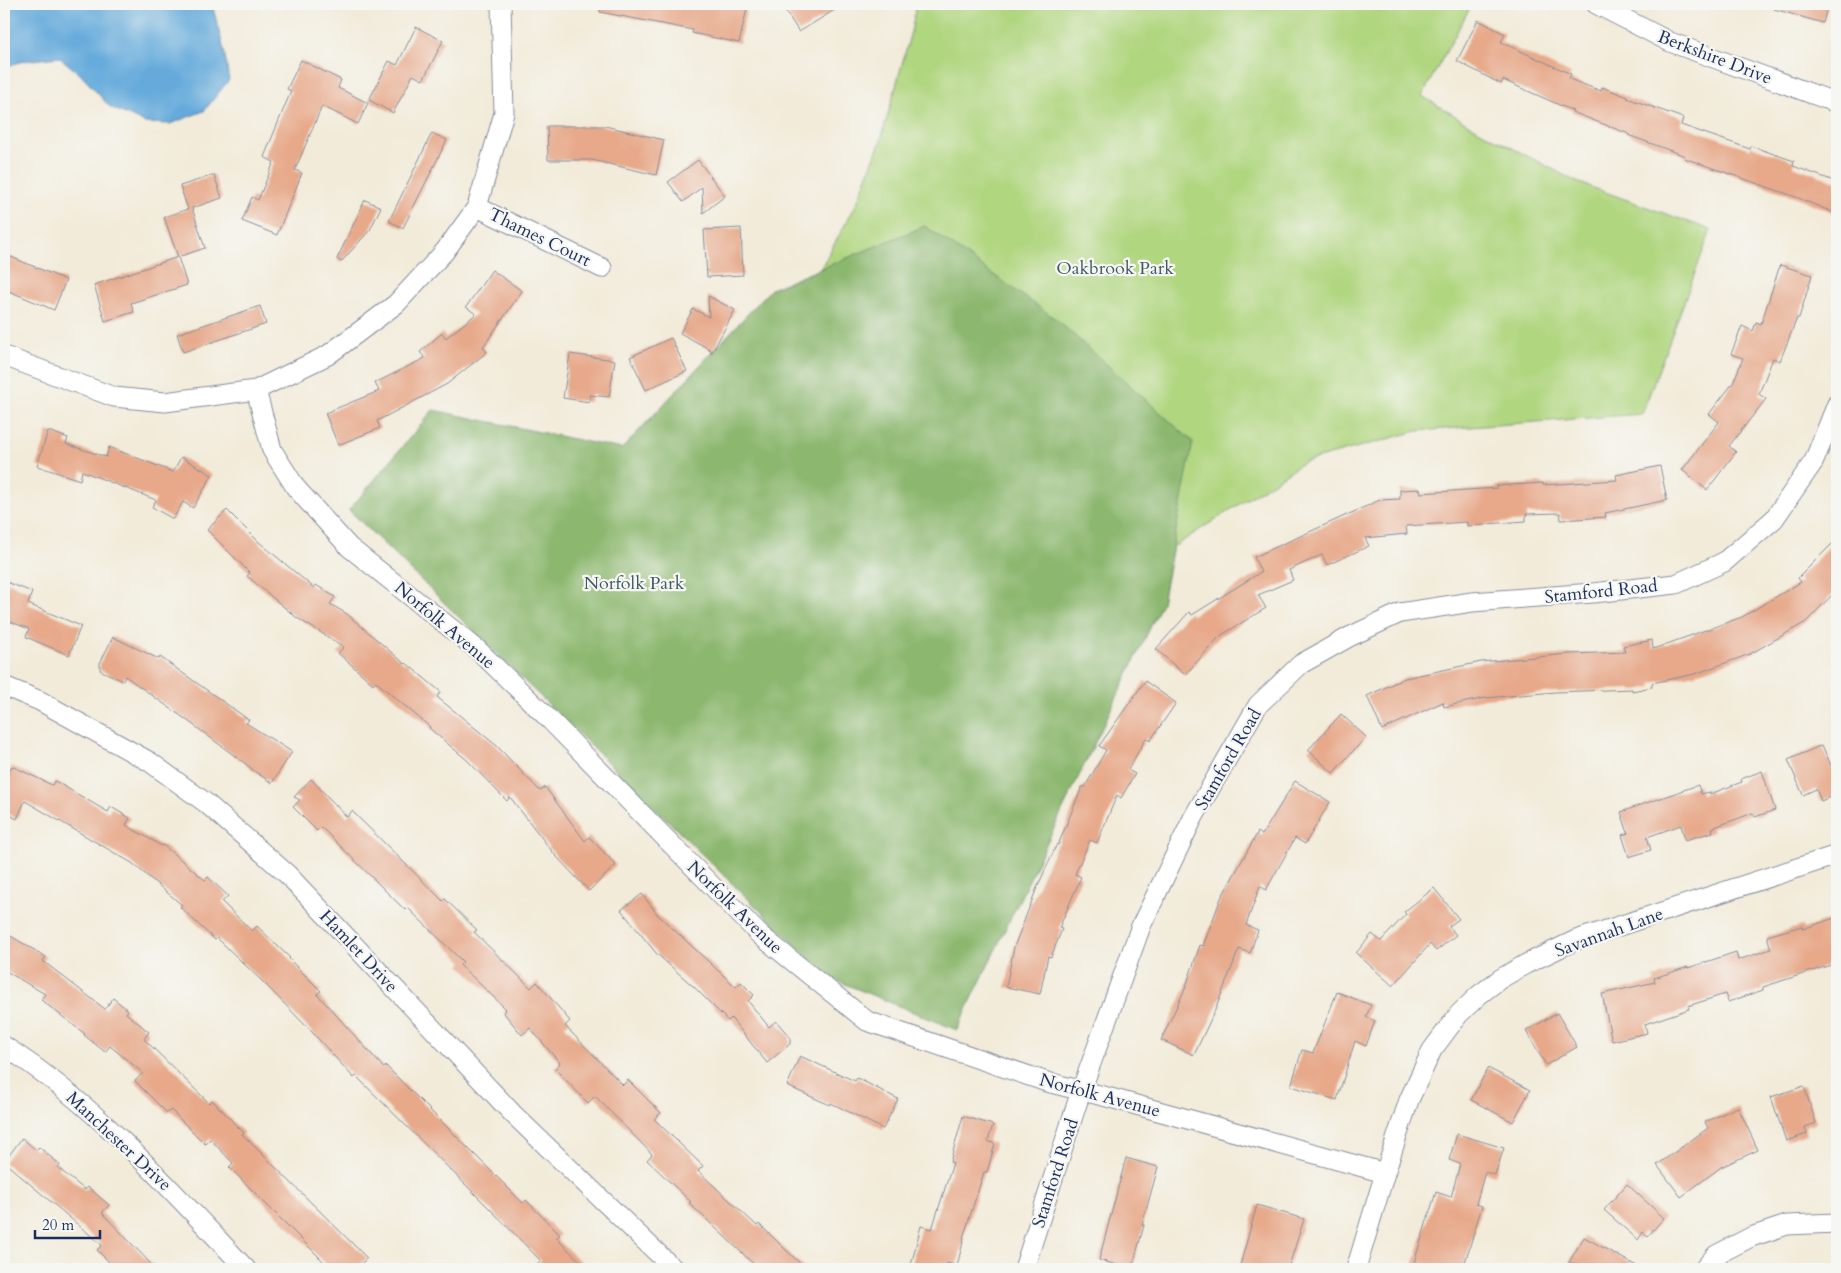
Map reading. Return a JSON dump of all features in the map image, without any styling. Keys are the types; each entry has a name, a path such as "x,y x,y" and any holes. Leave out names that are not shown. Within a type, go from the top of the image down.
{"street":[{"path":"4,356 114,397 165,402 256,390 328,354 396,304 445,251 477,207 504,113 503,22 501,4"},
{"name":"Berkshire Drive","path":"1596,4 1670,42 1837,103"},
{"name":"Thames Court","path":"477,207 602,268"},
{"name":"Norfolk Avenue","path":"256,390 272,450 296,488 349,547 478,650 557,727 760,935 840,1002 867,1022 1046,1082 1385,1173"},
{"name":"Stamford Road","path":"1024,1269 1081,1090 1141,926 1194,818 1258,705 1301,664 1349,637 1400,613 1472,602 1593,594 1676,584 1724,562 1774,519 1814,461 1837,404"},
{"name":"Hamlet Drive","path":"4,686 40,701 150,762 206,803 288,875 513,1114 674,1269"},
{"name":"Savannah Lane","path":"1356,1269 1409,1100 1432,1050 1459,1014 1479,995 1500,979 1526,964 1576,940 1837,856"},
{"name":"Manchester Drive","path":"7,1054 83,1104 111,1129 246,1269"},
{"path":"1704,1269 1716,1256 1751,1237 1787,1225 1837,1223"}],"green space":[{"name":"Oakbrook Park","path":"916,4 1472,4 1422,96 1480,131 1577,182 1711,230 1642,414 1417,431 1304,462 1147,564 625,460 818,273 856,205 880,143 912,28"},
{"name":"Norfolk Park","path":"925,226 1057,320 1193,442 1162,603 957,1030 828,977 349,510 433,410 622,449 771,289"}],"water":[{"path":"4,4 212,4 224,50 229,80 204,111 170,124 145,123 110,107 80,74 59,57 23,61 4,67"}],"building":[{"path":"601,4 730,4 747,8 739,43 692,33 693,30 600,12"},
{"path":"781,4 844,4 799,32"},
{"path":"1775,4 1828,4 1823,23 1774,9"},
{"path":"1478,20 1505,34 1501,42 1571,74 1569,79 1601,91 1602,87 1683,118 1681,125 1750,149 1751,146 1794,161 1793,166 1837,182 1837,214 1796,197 1684,158 1685,156 1572,112 1503,80 1501,84 1457,61"},
{"path":"416,27 443,41 423,80 413,75 393,113 369,100 389,61 397,65"},
{"path":"301,60 341,80 338,88 368,103 358,124 322,106 295,170 302,173 277,235 242,221 252,197 258,200 274,162 264,157 291,91 287,89"},
{"path":"547,126 605,126 664,140 656,175 592,160 548,160"},
{"path":"432,133 447,140 403,228 389,221"},
{"path":"698,160 725,196 703,213 702,187 683,202 668,182"},
{"path":"214,175 222,198 192,208 205,248 178,257 164,217 188,209 180,186"},
{"path":"365,200 381,207 370,230 341,262 337,259"},
{"path":"741,228 743,275 707,277 704,230"},
{"path":"4,254 66,280 54,310 4,289"},
{"path":"178,257 187,285 131,303 134,312 105,321 94,285"},
{"path":"1780,265 1812,275 1799,318 1797,318 1780,361 1773,358 1759,394 1766,399 1729,446 1736,452 1707,490 1682,470 1719,422 1709,414 1733,383 1743,358 1731,354 1742,326 1753,331 1756,322 1761,324"},
{"path":"492,270 522,291 483,347 487,352 447,384 377,421 380,428 338,445 325,413 379,391 375,383 425,358 420,352 442,333 446,338 476,314 466,307"},
{"path":"708,296 735,310 711,354 711,350 680,333 693,309 709,317"},
{"path":"260,306 266,324 183,352 177,334"},
{"path":"671,338 687,371 646,390 630,357"},
{"path":"570,354 615,360 609,397 590,395 590,402 563,398"},
{"path":"48,431 68,438 66,444 106,457 109,447 173,472 181,457 212,475 193,508 183,502 173,519 152,507 156,500 82,471 80,480 37,466"},
{"path":"1660,466 1667,500 1605,513 1606,517 1561,520 1560,513 1526,514 1526,521 1486,525 1467,526 1467,522 1406,526 1407,534 1365,538 1369,546 1327,565 1322,555 1289,570 1293,580 1258,595 1266,608 1220,636 1185,675 1156,649 1189,612 1192,615 1261,572 1254,557 1380,500 1400,499 1400,490 1420,489 1421,493 1497,488 1496,486 1617,480 1616,475"},
{"path":"227,510 259,542 314,588 316,585 335,597 330,604 347,614 441,692 437,697 497,746 540,791 545,787 585,841 589,837 616,865 589,891 555,855 510,797 507,801 467,760 430,727 375,681 373,684 338,653 344,647 297,618 247,576 250,573 207,530"},
{"path":"1837,539 1837,590 1806,622 1750,654 1695,674 1652,683 1652,687 1632,691 1632,689 1556,692 1485,698 1444,707 1443,702 1382,730 1367,696 1405,678 1481,662 1569,654 1625,652 1623,646 1652,640 1653,649 1742,617 1801,582 1798,578"},
{"path":"4,581 32,592 28,604 81,626 69,655 26,637 29,629 4,619"},
{"path":"113,637 159,659 160,657 249,720 246,723 292,752 272,783 125,676 123,681 100,670 100,663"},
{"path":"1145,681 1176,703 1150,741 1146,738 1128,770 1135,774 1121,798 1117,795 1097,843 1090,840 1075,874 1081,877 1059,928 1062,929 1051,957 1048,956 1040,994 1006,987 1014,947 1036,890 1058,845 1082,787 1085,787 1106,750 1099,746"},
{"path":"1341,714 1366,737 1333,773 1308,750"},
{"path":"1822,745 1837,779 1837,794 1821,801 1816,789 1803,795 1788,760"},
{"path":"12,766 52,785 55,781 108,812 111,807 130,818 126,825 163,845 205,880 208,877 228,896 222,902 252,931 257,926 290,958 321,991 317,994 384,1068 386,1066 523,1203 526,1200 560,1235 556,1238 588,1269 533,1269 541,1261 491,1210 356,1076 354,1078 265,984 217,938 215,940 180,907 182,905 132,863 25,801 17,819 4,812 4,782"},
{"path":"1762,771 1775,810 1755,817 1753,813 1712,828 1713,832 1685,840 1681,825 1647,837 1651,850 1629,857 1622,835 1628,833 1621,812 1698,785 1701,794 1710,792 1710,794 1742,782 1741,779"},
{"path":"311,779 347,817 352,811 443,901 445,899 477,930 474,932 531,988 537,982 570,1021 565,1026 623,1085 628,1080 661,1113 654,1119 703,1166 698,1171 757,1226 759,1224 806,1269 759,1269 689,1203 691,1202 647,1160 652,1154 595,1096 588,1103 555,1069 560,1063 530,1028 522,1035 503,1012 506,1009 460,965 463,962 408,908 405,910 321,827 317,831 293,807 300,800 294,797"},
{"path":"1295,781 1330,802 1305,844 1295,838 1266,890 1260,886 1246,925 1258,930 1250,953 1239,949 1216,1008 1194,1055 1161,1040 1185,989 1200,945 1203,946 1221,898 1258,832 1262,835"},
{"path":"1434,888 1459,919 1449,926 1456,935 1436,951 1430,944 1393,986 1356,953 1372,934 1381,941 1406,914 1404,912"},
{"path":"642,894 658,915 736,987 741,982 754,995 748,1001 769,1027 776,1021 790,1037 790,1044 767,1063 731,1018 728,1021 656,953 621,910"},
{"path":"1837,917 1837,963 1763,987 1763,990 1728,1002 1725,994 1688,1006 1689,1009 1645,1024 1647,1033 1612,1041 1602,994 1655,982 1654,978 1736,952 1738,960 1771,949 1767,936 1802,926 1803,929"},
{"path":"4,932 46,957 43,961 105,1009 113,998 128,1010 126,1013 149,1032 144,1039 209,1103 212,1100 244,1133 242,1134 367,1258 356,1269 331,1269 229,1167 233,1163 210,1139 205,1144 171,1110 167,1113 135,1081 143,1073 110,1046 105,1052 41,1000 45,994 4,970"},
{"path":"1337,992 1371,1005 1366,1017 1375,1021 1366,1046 1355,1041 1337,1100 1291,1086 1302,1050 1313,1053"},
{"path":"1557,1013 1577,1047 1546,1065 1526,1031"},
{"path":"800,1056 855,1081 857,1078 898,1099 883,1129 831,1103 830,1105 787,1086"},
{"path":"1488,1068 1530,1090 1513,1122 1471,1100"},
{"path":"1804,1086 1816,1123 1805,1127 1807,1134 1786,1141 1771,1097"},
{"path":"1738,1107 1758,1150 1721,1167 1681,1197 1657,1165 1708,1128 1705,1122"},
{"path":"963,1116 993,1125 988,1141 995,1144 963,1238 957,1266 947,1263 945,1269 910,1269 921,1226 932,1229 953,1163 950,1162"},
{"path":"1457,1134 1504,1148 1495,1175 1485,1172 1476,1204 1482,1206 1463,1269 1412,1269 1436,1192 1451,1197 1460,1164 1449,1160"},
{"path":"22,1138 36,1150 39,1147 60,1165 58,1168 85,1190 88,1187 109,1205 102,1213 156,1269 116,1269 97,1250 102,1245 4,1162"},
{"path":"1126,1158 1158,1167 1132,1269 1099,1260"},
{"path":"1627,1184 1664,1218 1648,1236 1643,1232 1638,1240 1604,1210"},
{"path":"1257,1205 1304,1219 1288,1269 1239,1269"},
{"path":"1584,1237 1642,1269 1582,1269 1569,1262"}]}
